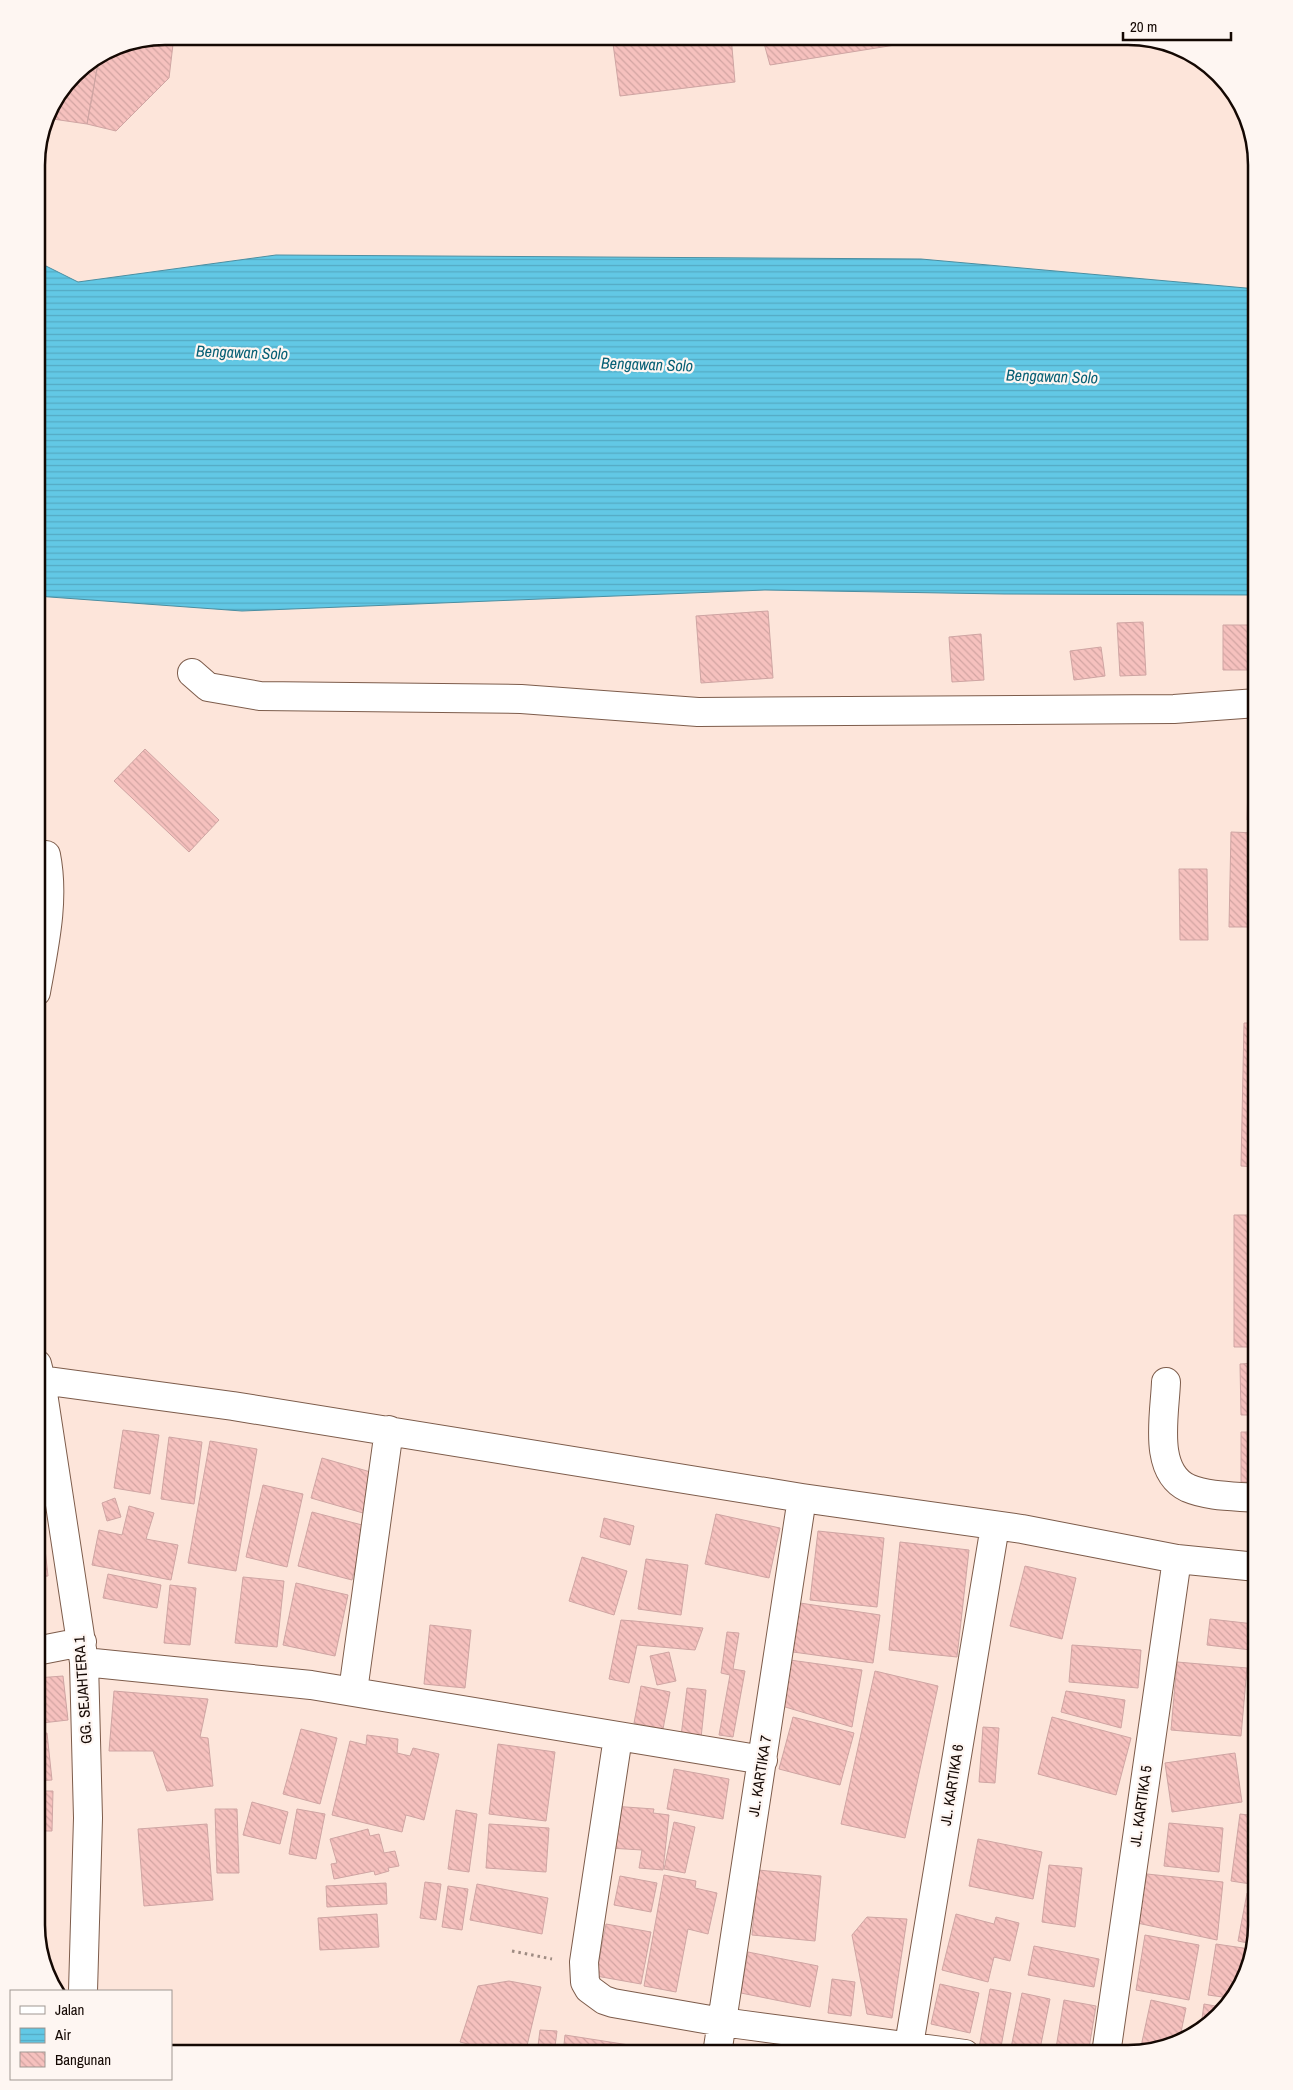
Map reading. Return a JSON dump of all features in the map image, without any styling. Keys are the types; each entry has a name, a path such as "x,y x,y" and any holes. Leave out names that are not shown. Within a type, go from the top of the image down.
{"street":[{"path":"192,673 208,687 260,696 521,699 698,712 1174,709 1248,704"},
{"path":"45,934 49,908 50,877 46,855"},
{"path":"45,1372 802,1498 995,1526 1176,1559 1248,1567"},
{"path":"1166,1382 1164,1450 1172,1475 1189,1488 1206,1493 1248,1497"},
{"name":"GG. SEJAHTERA 1","path":"45,1409 83,1652 88,1818 83,1990"},
{"path":"353,1691 389,1430"},
{"name":"JL. KARTIKA 7","path":"718,2045 802,1498"},
{"name":"JL. KARTIKA 6","path":"918,2045 995,1526"},
{"name":"JL. KARTIKA 5","path":"1107,2045 1176,1559"},
{"path":"45,1651 83,1652 353,1691 763,1760"},
{"path":"618,1737 584,1965 586,1982 589,1989 604,2000 722,2022 888,2045"}],"path":[{"path":"512,1951 584,1965"}],"water":[{"name":"Bengawan Solo","path":"276,255 921,259 1248,288 1248,595 1004,594 765,590 242,611 45,597 45,266 78,282"}],"building":[{"path":"157,45 173,45 169,78 116,131 87,124 98,65 112,57 134,49"},
{"path":"613,45 732,45 735,82 620,96"},
{"path":"764,45 895,45 770,65"},
{"path":"98,65 87,124 54,119 65,98 80,80"},
{"path":"768,611 773,678 701,683 696,616"},
{"path":"1143,622 1146,675 1120,676 1117,623"},
{"path":"1223,625 1248,625 1248,670 1223,670"},
{"path":"981,634 984,680 952,682 949,637"},
{"path":"1101,647 1105,676 1074,680 1070,651"},
{"path":"145,749 219,820 189,852 114,781"},
{"path":"1248,785 1248,820 1247,820"},
{"path":"1231,832 1248,833 1248,927 1229,927"},
{"path":"1179,869 1207,869 1208,940 1180,940"},
{"path":"1244,1023 1248,1023 1248,1166 1241,1166"},
{"path":"1234,1215 1248,1215 1248,1347 1234,1347"},
{"path":"1240,1364 1248,1364 1248,1415 1241,1415"},
{"path":"123,1430 159,1435 150,1494 114,1488"},
{"path":"1241,1432 1248,1432 1248,1482 1241,1482"},
{"path":"169,1437 202,1442 194,1504 161,1499"},
{"path":"210,1441 257,1449 236,1571 188,1563"},
{"path":"322,1458 374,1473 363,1513 311,1498"},
{"path":"263,1485 303,1494 287,1567 246,1557"},
{"path":"115,1498 121,1517 107,1521 102,1503"},
{"path":"129,1506 154,1513 146,1539 178,1545 171,1580 92,1565 99,1530 122,1535"},
{"path":"312,1512 366,1526 352,1580 298,1566"},
{"path":"716,1514 780,1528 769,1578 705,1564"},
{"path":"604,1518 634,1526 630,1545 600,1537"},
{"path":"818,1531 884,1538 877,1607 810,1600"},
{"path":"900,1542 969,1550 957,1657 889,1650"},
{"path":"45,1549 48,1576 45,1576"},
{"path":"582,1557 627,1571 614,1615 569,1601"},
{"path":"646,1559 688,1565 681,1615 638,1609"},
{"path":"1025,1566 1076,1578 1062,1639 1010,1626"},
{"path":"108,1574 161,1585 157,1608 103,1598"},
{"path":"243,1577 284,1581 277,1647 235,1643"},
{"path":"296,1583 348,1595 335,1656 283,1645"},
{"path":"170,1585 196,1588 190,1645 164,1643"},
{"path":"800,1603 880,1615 873,1663 793,1652"},
{"path":"1210,1619 1248,1623 1248,1650 1207,1645"},
{"path":"621,1620 703,1628 695,1650 637,1645 629,1683 609,1679"},
{"path":"430,1625 471,1630 465,1688 424,1684"},
{"path":"727,1632 739,1633 733,1669 745,1671 733,1737 719,1735 730,1675 721,1673"},
{"path":"1072,1645 1141,1650 1138,1688 1069,1682"},
{"path":"669,1652 676,1681 657,1685 650,1656"},
{"path":"790,1660 862,1670 852,1727 782,1706"},
{"path":"1177,1662 1247,1668 1241,1736 1171,1730"},
{"path":"875,1671 938,1686 905,1838 841,1824"},
{"path":"63,1676 68,1720 45,1723 45,1677"},
{"path":"641,1686 670,1692 663,1729 634,1723"},
{"path":"687,1688 706,1690 701,1738 681,1736"},
{"path":"114,1691 208,1699 200,1737 208,1738 213,1786 167,1791 153,1751 109,1751"},
{"path":"1066,1691 1125,1700 1121,1728 1061,1712"},
{"path":"793,1717 854,1733 840,1785 779,1769"},
{"path":"1052,1717 1131,1738 1116,1795 1038,1774"},
{"path":"983,1727 999,1728 995,1783 979,1782"},
{"path":"301,1729 337,1738 320,1804 283,1794"},
{"path":"45,1733 47,1733 52,1780 45,1780"},
{"path":"367,1735 398,1739 397,1753 410,1756 413,1748 439,1754 424,1820 406,1815 402,1832 332,1815 350,1741 366,1745"},
{"path":"498,1744 555,1752 546,1821 489,1814"},
{"path":"1235,1753 1242,1802 1172,1812 1165,1763"},
{"path":"674,1769 729,1779 723,1819 667,1809"},
{"path":"45,1791 53,1791 52,1831 45,1831"},
{"path":"252,1802 288,1812 280,1844 243,1835"},
{"path":"612,1806 654,1809 653,1813 669,1815 663,1870 639,1868 642,1850 609,1848"},
{"path":"215,1809 237,1809 239,1873 217,1873"},
{"path":"297,1809 325,1814 316,1859 289,1854"},
{"path":"456,1810 477,1814 469,1872 448,1869"},
{"path":"1240,1814 1248,1815 1248,1884 1231,1881"},
{"path":"674,1822 695,1827 685,1873 664,1869"},
{"path":"1169,1823 1223,1828 1219,1872 1164,1866"},
{"path":"207,1824 213,1900 144,1906 138,1829"},
{"path":"489,1824 549,1828 546,1872 486,1868"},
{"path":"368,1829 370,1836 379,1834 384,1853 395,1851 399,1866 388,1868 389,1871 375,1875 374,1871 334,1879 331,1864 337,1863 330,1839"},
{"path":"978,1839 1042,1852 1033,1899 969,1886"},
{"path":"1049,1865 1082,1868 1075,1927 1042,1922"},
{"path":"758,1870 821,1876 815,1941 752,1935"},
{"path":"1147,1874 1223,1882 1217,1940 1137,1923"},
{"path":"664,1875 696,1881 695,1888 717,1893 708,1934 688,1929 676,1992 644,1986"},
{"path":"620,1876 657,1883 651,1912 614,1905"},
{"path":"425,1882 441,1884 436,1920 420,1918"},
{"path":"386,1883 387,1904 327,1907 326,1886"},
{"path":"477,1884 548,1898 542,1934 470,1920"},
{"path":"448,1886 468,1889 462,1930 442,1927"},
{"path":"1247,1893 1246,1943 1238,1941"},
{"path":"377,1914 379,1947 320,1950 318,1918"},
{"path":"956,1914 994,1924 996,1917 1019,1923 1010,1961 994,1957 988,1982 942,1970"},
{"path":"867,1917 907,1919 892,2018 867,2014 852,1935"},
{"path":"606,1924 651,1932 641,1984 596,1976"},
{"path":"1145,1935 1199,1945 1189,2000 1136,1990"},
{"path":"1216,1944 1245,1948 1239,1971 1224,1997 1208,1995"},
{"path":"1034,1946 1099,1959 1094,1987 1028,1975"},
{"path":"748,1952 818,1966 810,2007 741,1993"},
{"path":"832,1979 855,1982 851,2016 828,2013"},
{"path":"509,1981 541,1987 527,2045 472,2045 460,2042 478,1986"},
{"path":"940,1984 979,1993 970,2033 931,2024"},
{"path":"990,1989 1011,1993 1001,2045 980,2045"},
{"path":"1022,1993 1050,1999 1041,2045 1012,2045"},
{"path":"1064,2000 1096,2006 1090,2045 1056,2045"},
{"path":"1151,2000 1186,2008 1181,2033 1159,2041 1141,2044"},
{"path":"1204,2004 1216,2006 1213,2010 1202,2019"},
{"path":"540,2030 557,2031 555,2045 538,2045"},
{"path":"565,2035 629,2045 564,2045"}]}
